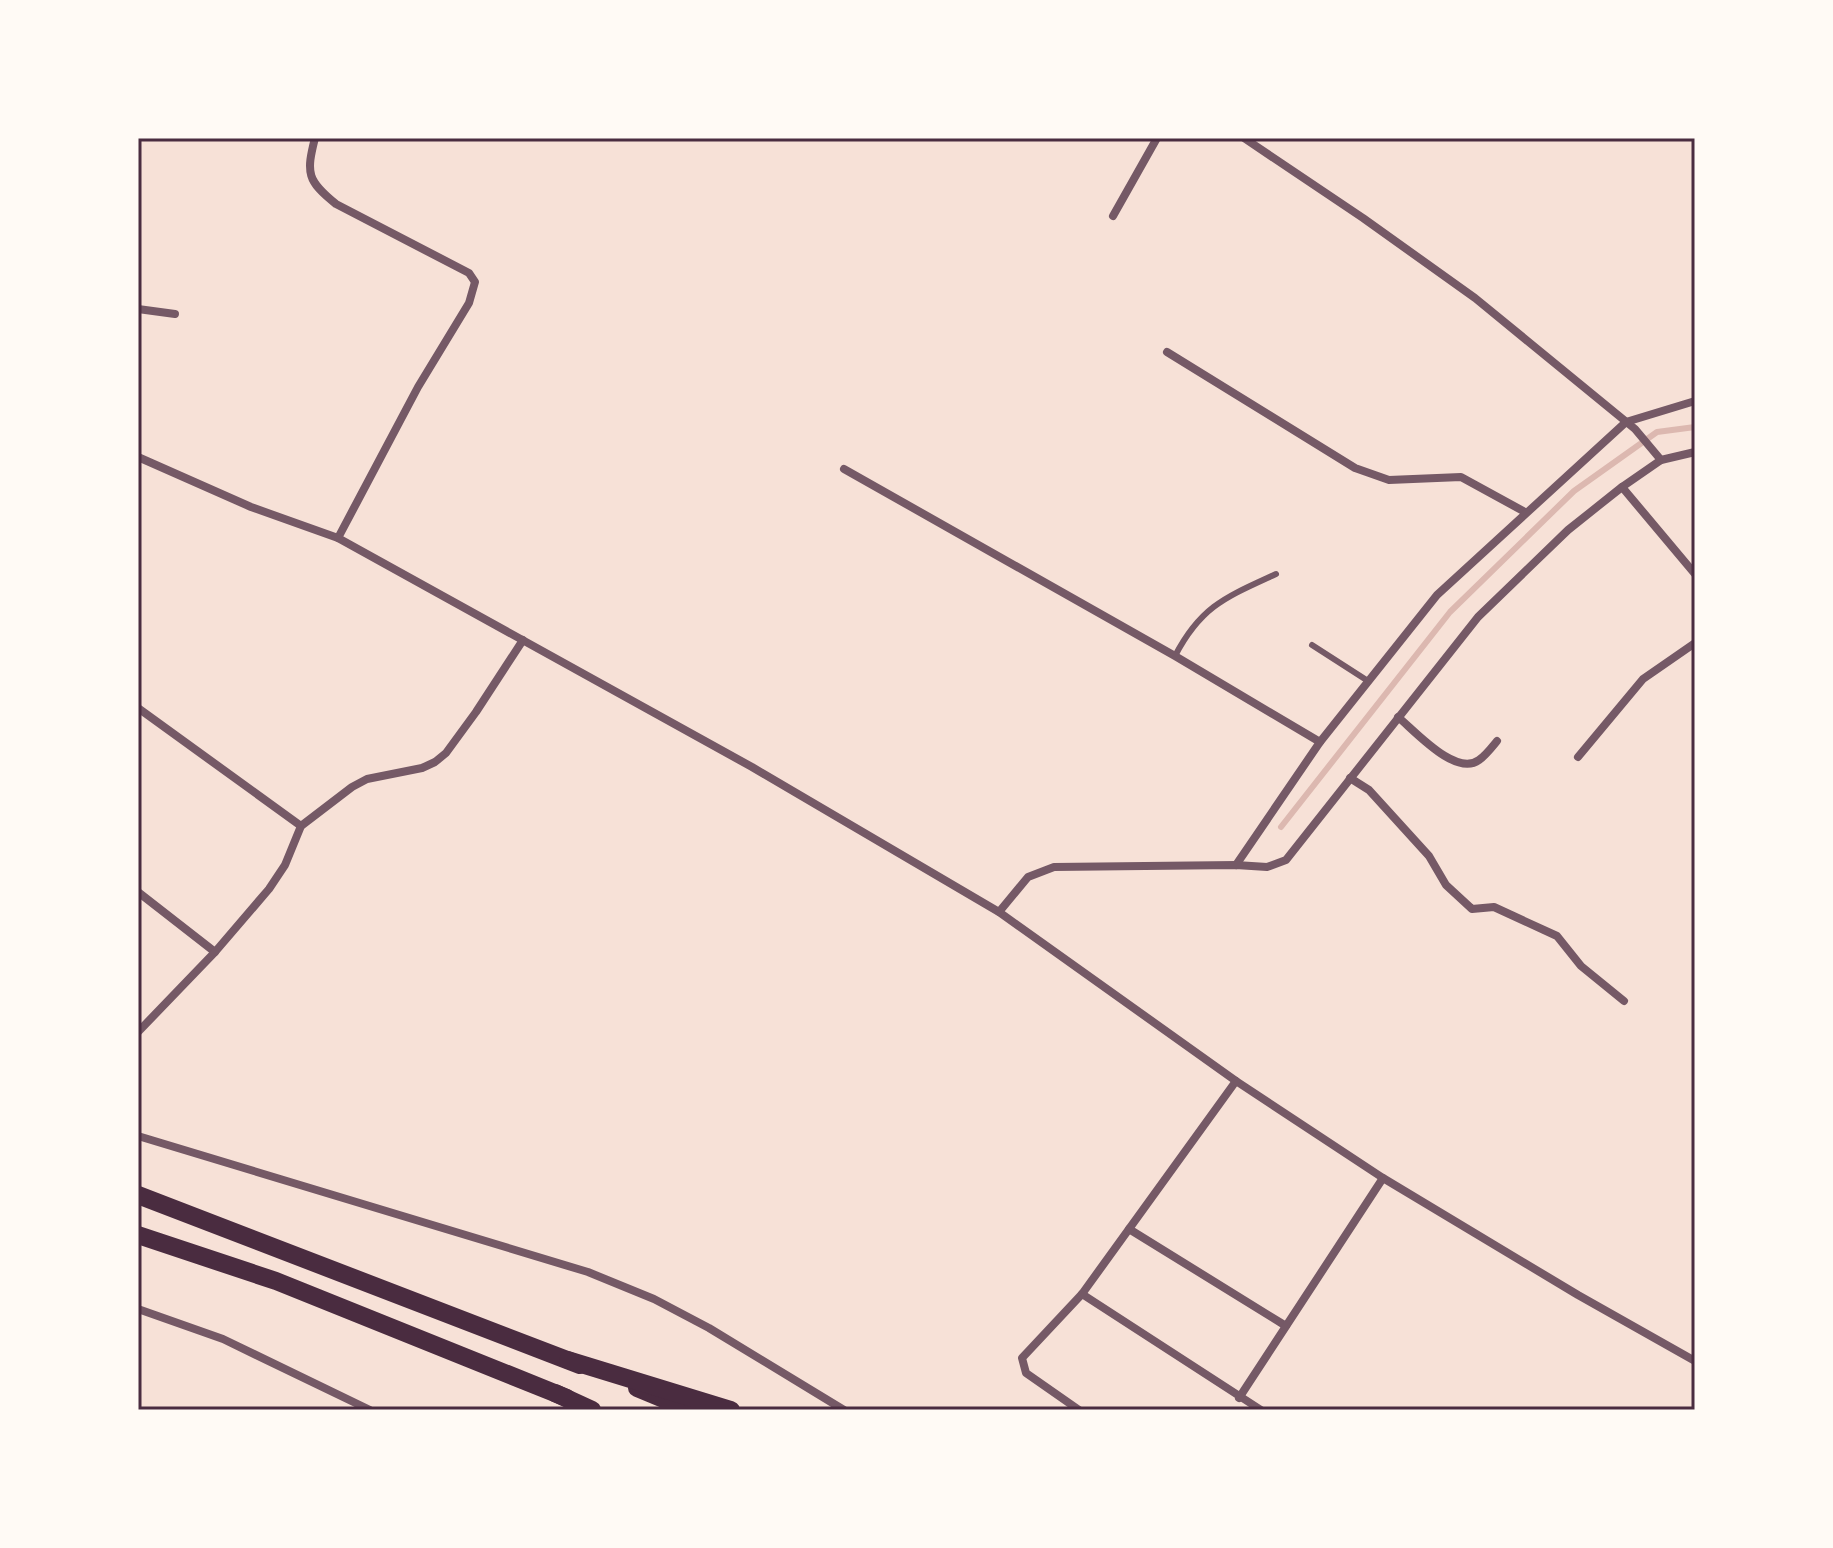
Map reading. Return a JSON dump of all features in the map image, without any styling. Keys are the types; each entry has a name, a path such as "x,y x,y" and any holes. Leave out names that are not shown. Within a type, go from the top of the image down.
{"main road":[{"path":"138,1195 690,1410"},
{"path":"138,1235 276,1281 600,1410"},
{"path":"568,1360 731,1410"},
{"path":"555,1393 592,1410"}],"street":[{"path":"315,138 309,164 311,178 319,190 336,204 469,273 475,282 469,303 418,387 338,538"},
{"path":"1113,216 1157,138"},
{"path":"1244,138 1475,298 1635,429 1661,460"},
{"path":"1258,147 1266,138"},
{"path":"138,309 175,314"},
{"path":"1167,352 1355,468 1389,480 1461,477 1525,512"},
{"path":"1236,865 1320,742 1437,595 1626,422 1695,401"},
{"path":"999,912 1028,877 1054,867 1267,867 1286,860 1478,617 1568,530 1622,487 1661,460 1695,452"},
{"path":"138,457 251,507 338,538 752,767 999,912 1236,1081 1383,1178 1695,1361"},
{"path":"844,469 1175,656 1320,742"},
{"path":"1622,487 1695,574"},
{"path":"138,1032 215,952 269,889 285,865 301,826 367,779 422,768 446,753 523,640"},
{"path":"1578,757 1643,679 1695,643"},
{"path":"138,708 301,826"},
{"path":"1398,717 1448,759 1465,765 1478,761 1497,741"},
{"path":"1350,778 1369,790 1429,856 1446,885 1472,909 1494,907 1557,936 1581,966 1624,1001"},
{"path":"138,892 215,952"},
{"path":"1079,1410 1026,1373 1022,1358 1082,1294 1236,1081"},
{"path":"138,1136 588,1272 654,1299 709,1328 844,1410"},
{"path":"1239,1398 1383,1178"},
{"path":"1129,1229 1286,1326"},
{"path":"1082,1294 1261,1410"},
{"path":"138,1309 223,1339 370,1410"}],"lane":[{"path":"1175,656 1189,630 1206,612 1237,592 1276,574"},
{"path":"1312,645 1368,681"}],"waterway":[{"path":"1281,827 1450,612 1574,491 1657,432 1695,427"}]}
